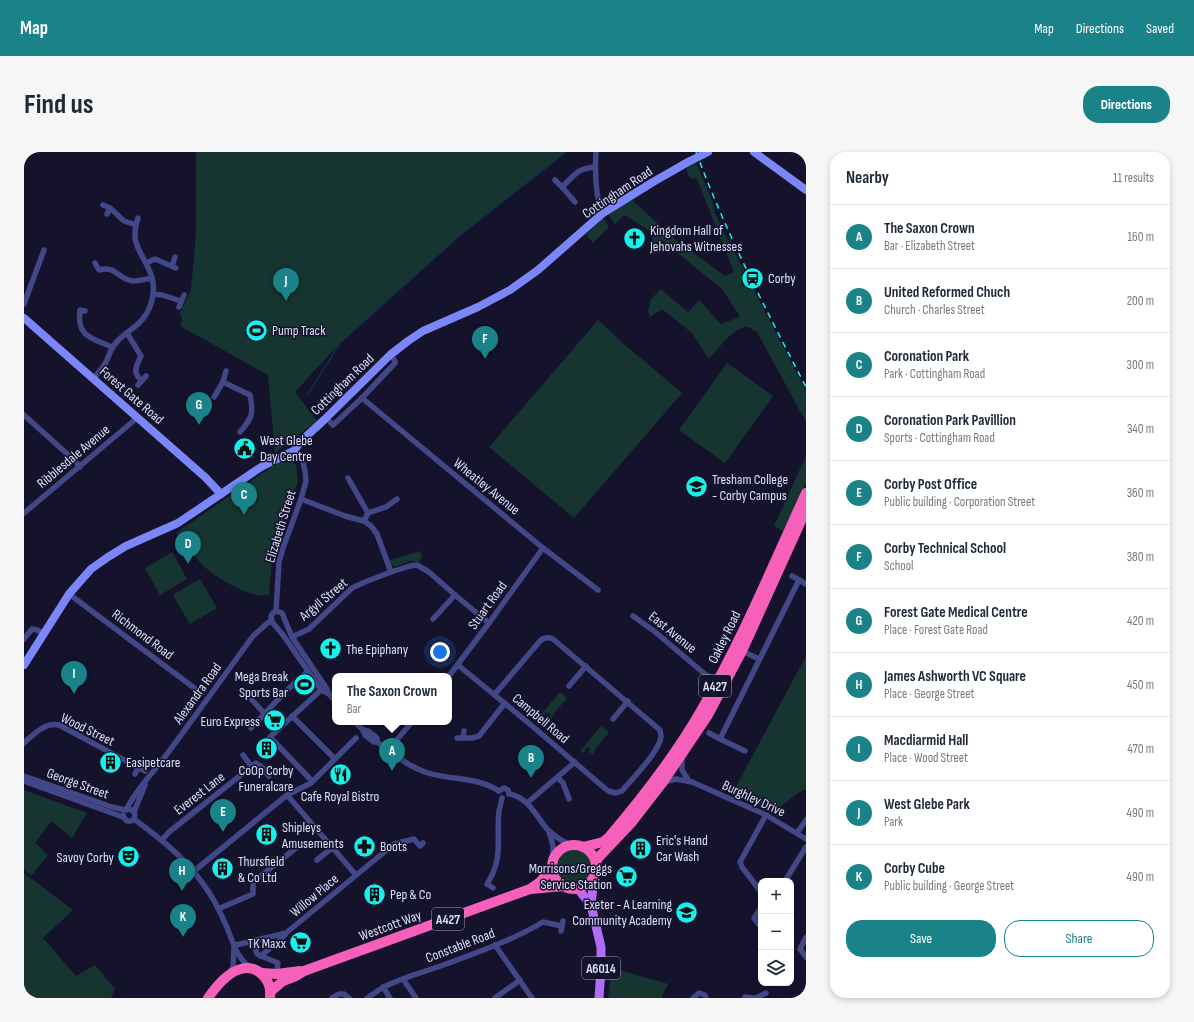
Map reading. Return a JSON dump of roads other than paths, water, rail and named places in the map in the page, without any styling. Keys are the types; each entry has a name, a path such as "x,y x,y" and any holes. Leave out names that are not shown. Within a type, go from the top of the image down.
{"highway":[{"name":"Oakley Road","path":"583,847 603,842 609,837 658,777 684,738 718,682 806,493"},
{"name":"Oakley Road","path":"596,864 598,858 632,822 663,782 683,754 717,697 742,651 806,510"},
{"path":"570,845 583,847 590,851 596,864 594,877 589,883 578,889 571,889 563,886 556,879 553,865 556,854 570,845"},
{"name":"Westcott Way","path":"530,889 540,882 553,865"},
{"name":"Westcott Way","path":"270,995 283,981 304,971 530,889 563,886"},
{"name":"Westcott Way","path":"228,976 241,968 277,974 294,970 304,971"},
{"path":"258,972 268,982 270,995"},
{"path":"208,998 228,976"}],"main road":[{"name":"A6014","path":"594,877 591,904 601,948 599,998"},
{"name":"A6014","path":"578,889 591,904"}],"street":[{"path":"596,152 595,167 598,197 603,213"},
{"name":"Cottingham Road","path":"24,665 70,594 91,569 126,546 178,523 261,467 295,450 299,442 390,356 408,341 423,331 483,304 525,280 603,213 653,182 708,152"},
{"path":"754,152 806,190"},
{"path":"562,187 578,172 585,168 595,167"},
{"path":"555,180 575,202"},
{"path":"103,205 110,208 124,221 136,225"},
{"path":"107,214 110,208"},
{"path":"93,379 104,365 112,347 117,341 140,323 149,310 153,294 152,278 134,238 138,218"},
{"path":"24,304 44,250"},
{"path":"146,263 155,259 174,267 176,257"},
{"path":"94,263 98,270 114,270 123,278 133,281 152,278"},
{"path":"153,294 162,294 180,304 184,295"},
{"path":"85,311 80,310 79,323 82,330 87,336 112,347"},
{"name":"Forest Gate Road","path":"24,318 205,477 222,494"},
{"path":"128,333 141,356 136,365 135,372 136,376 142,381"},
{"path":"330,422 332,425 362,398 395,363 390,356"},
{"path":"214,397 223,382 226,371"},
{"path":"223,382 243,390 250,395 252,414 250,420 240,432"},
{"name":"Wheatley Avenue","path":"362,398 543,548 598,590"},
{"path":"24,416 80,467"},
{"name":"Ribblesdale Avenue","path":"24,513 138,418"},
{"name":"Elizabeth Street","path":"276,611 279,562 306,481 305,471 300,456 295,450"},
{"path":"348,478 368,513"},
{"path":"301,499 345,516 364,521 371,526 377,534 391,572"},
{"path":"364,521 368,513 387,508 397,499"},
{"name":"Stuart Road","path":"451,673 543,548"},
{"name":"Argyll Street","path":"292,637 309,628 352,588 391,572 417,565 429,572 489,623"},
{"path":"792,576 806,584"},
{"path":"720,739 799,580"},
{"name":"Richmond Road","path":"70,594 201,693"},
{"path":"433,619 455,595"},
{"path":"329,694 322,690 281,631 272,622 272,614 276,611 282,613 292,637 332,698"},
{"name":"East Avenue","path":"633,616 654,631 706,675 718,682"},
{"path":"272,622 277,624 281,623 284,618"},
{"name":"Alexandra Road","path":"126,810 130,801 138,790 145,783 253,636 272,622"},
{"path":"24,639 32,629 44,634"},
{"path":"494,695 543,638 553,639 628,702 613,719"},
{"name":"Oakley Road","path":"742,651 759,659"},
{"name":"Campbell Road","path":"458,665 608,791 616,793 622,791 657,749 662,736 660,730 628,702"},
{"path":"570,686 586,666"},
{"path":"251,728 286,691 308,671"},
{"path":"312,781 270,737 322,690"},
{"path":"252,700 265,714"},
{"path":"461,736 472,738 479,736 505,703"},
{"path":"292,716 335,759"},
{"name":"Wood Street","path":"24,744 43,727 53,723 145,771"},
{"path":"358,725 363,730 365,735 374,742 378,742 415,768 454,779 485,783 499,791 499,795 502,798 499,811 498,859 495,871 487,884 493,888"},
{"path":"388,750 409,725"},
{"path":"709,733 745,751"},
{"path":"194,872 287,795 312,781 356,738"},
{"path":"683,754 682,770 689,782"},
{"path":"243,755 252,767 256,763 262,767 269,776"},
{"path":"527,802 558,778 575,762"},
{"name":"Everest Lane","path":"162,840 169,832 252,767"},
{"path":"135,774 138,768"},
{"name":"George Street","path":"24,776 112,807 132,810 134,816 184,859 210,894 239,957 258,972"},
{"path":"558,778 563,783 569,799"},
{"name":"Burghley Drive","path":"663,782 676,779 689,782 766,815 806,839"},
{"name":"George Street","path":"24,781 123,817 125,820 129,821 134,816"},
{"name":"Alexandra Road","path":"134,816 145,783"},
{"path":"499,791 502,788 506,788 510,794 516,795 527,802 548,830 558,839 570,845"},
{"path":"502,798 507,798 510,794"},
{"path":"287,795 333,847 356,876"},
{"name":"George Street","path":"123,817 126,810"},
{"path":"758,888 740,862 766,815"},
{"path":"797,833 806,820"},
{"path":"548,830 553,845 553,865"},
{"name":"Willow Place","path":"261,956 286,933 394,844 414,839 420,843"},
{"path":"218,909 253,894 253,882 301,844"},
{"path":"317,860 333,847"},
{"path":"787,878 806,847"},
{"path":"758,912 754,918 758,923"},
{"name":"Constable Road","path":"367,998 383,987 496,945 526,932 543,922 562,926"},
{"name":"Willow Place","path":"235,946 286,933"},
{"path":"806,936 800,949 806,958"},
{"path":"253,941 257,954 278,963 277,969"},
{"path":"496,945 532,998"},
{"name":"George Street","path":"228,976 233,967 235,946"},
{"path":"495,998 520,980"},
{"path":"405,982 412,988 416,998"},
{"path":"383,987 390,998"},
{"path":"693,998 698,993 705,995 706,998"},
{"path":"745,997 755,998 766,993"},
{"path":"332,998 339,994 344,994 349,998"}],"waterway":[{"path":"308,394 340,343 458,237 566,152"}],"railway":[{"path":"696,152 733,242 806,387"}],"place":[{"name":"Kingdom Hall of Jehovahs Witnesses","path":"635,238"},
{"name":"Corby","path":"752,278"},
{"name":"West Glebe Park","path":"286,301"},
{"name":"Pump Track","path":"257,330"},
{"name":"Corby Technical School","path":"485,359"},
{"name":"Forest Gate Medical Centre","path":"199,425"},
{"name":"West Glebe Day Centre","path":"244,448"},
{"name":"Tresham College - Corby Campus","path":"696,487"},
{"name":"Coronation Park","path":"244,515"},
{"name":"Coronation Park Pavillion","path":"188,564"},
{"name":"The Epiphany","path":"330,649"},
{"name":"Mega Break Sports Bar","path":"304,684"},
{"name":"Macdiarmid Hall","path":"74,694"},
{"name":"Euro Express","path":"275,721"},
{"name":"CoOp Corby Funeralcare","path":"266,748"},
{"name":"Easipetcare","path":"110,762"},
{"name":"The Saxon Crown","path":"392,771"},
{"name":"Cafe Royal Bistro","path":"340,774"},
{"name":"United Reformed Chuch","path":"531,778"},
{"name":"Corby Post Office","path":"223,832"},
{"name":"Shipleys Amusements","path":"267,835"},
{"name":"Boots","path":"364,846"},
{"name":"Eric's Hand Car Wash","path":"641,848"},
{"name":"Savoy Corby","path":"129,857"},
{"name":"Thursfield & Co Ltd","path":"223,869"},
{"name":"Morrisons/Greggs Service Station","path":"627,876"},
{"name":"James Ashworth VC Square","path":"182,891"},
{"name":"Pep & Co","path":"375,894"},
{"name":"Exeter - A Learning Community Academy","path":"687,912"},
{"name":"Corby Cube","path":"183,937"},
{"name":"TK Maxx","path":"301,943"}]}
